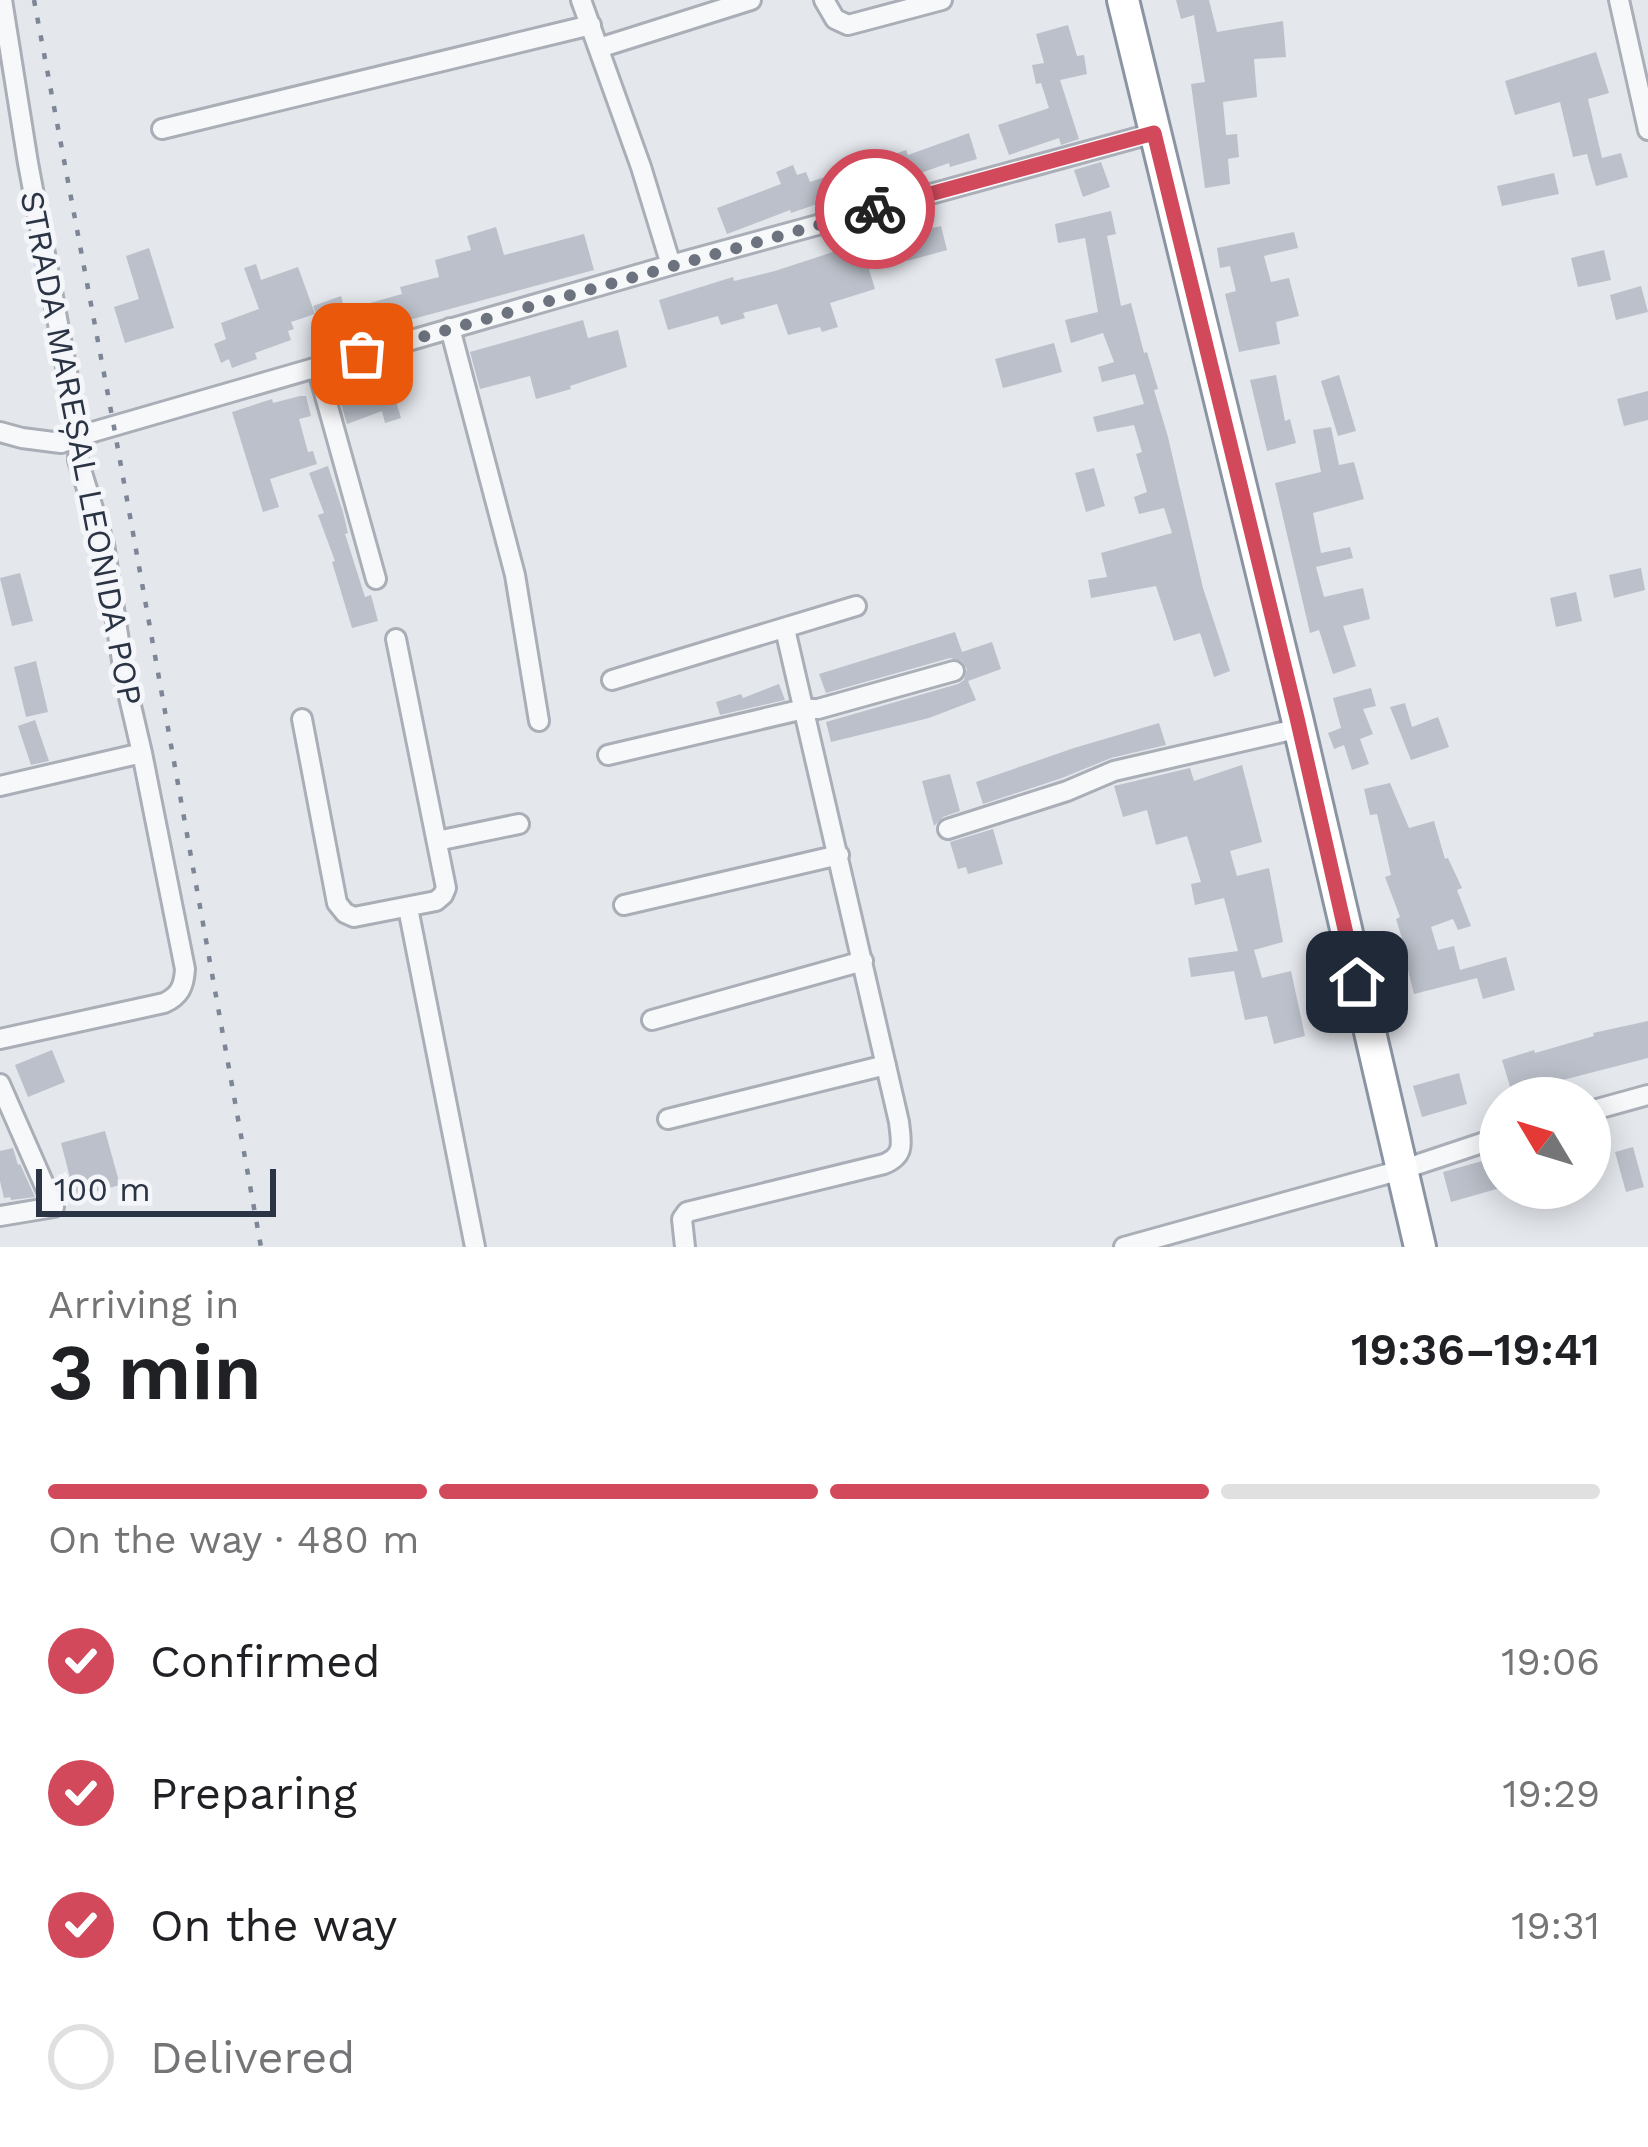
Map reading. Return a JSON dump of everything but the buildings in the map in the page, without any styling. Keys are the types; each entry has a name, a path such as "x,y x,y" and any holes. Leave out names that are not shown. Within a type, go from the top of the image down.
{"highway":[{"path":"1123,0 1420,1247"}],"street":[{"name":"STRADA MAREȘAL LEONIDA POP","path":"0,1039 164,1003 181,990 185,969 125,680 104,544 78,460 79,436 2,0"},
{"path":"581,0 641,166 670,266"},
{"path":"599,48 751,0"},
{"path":"824,0 835,19 848,25 942,0"},
{"path":"1619,0 1648,130"},
{"path":"162,129 590,25"},
{"path":"0,432 61,443 450,328 1154,133"},
{"path":"450,328 515,574 539,721"},
{"path":"317,367 376,579"},
{"path":"612,680 856,606"},
{"path":"685,1247 682,1219 687,1212 884,1164 897,1157 901,1142 784,628"},
{"path":"302,719 337,903 354,917 408,908 443,896 446,888 396,639"},
{"path":"608,755 818,709 954,671"},
{"path":"948,829 1114,771 1300,728"},
{"name":"STRADA MAREȘAL LEONIDA POP","path":"0,786 142,753"},
{"path":"437,841 519,824"},
{"path":"624,905 839,855"},
{"path":"408,908 475,1247"},
{"path":"652,1020 862,961"},
{"path":"668,1119 886,1065"},
{"path":"0,1084 54,1207 0,1216"},
{"path":"1611,1105 1648,1095"},
{"path":"1124,1247 1479,1144"}],"railway":[{"path":"34,0 261,1247"}],"way so far":[{"path":"362,354 875,209"}],"route":[{"path":"875,209 1154,133 1357,982"}]}
